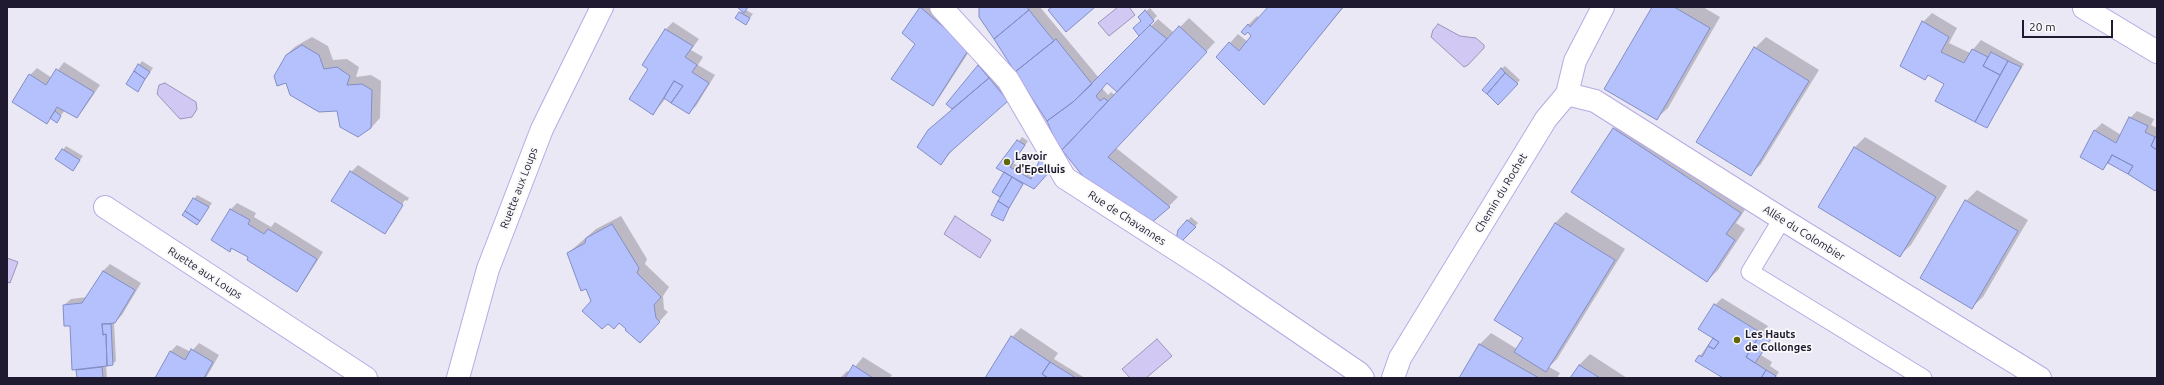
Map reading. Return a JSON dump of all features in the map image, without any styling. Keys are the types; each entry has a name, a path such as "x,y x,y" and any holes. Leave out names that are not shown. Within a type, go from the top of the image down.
{"street":[{"name":"Ruette aux Loups","path":"458,378 488,270 542,129 602,7"},
{"name":"Rue de Chavannes","path":"941,7 1008,80 1065,178 1214,274 1359,373 1363,378"},
{"name":"Chemin du Rochet","path":"1393,378 1400,358 1542,125 1566,94 1575,61 1603,7"},
{"path":"2084,8 2157,52"},
{"name":"Allée du Colombier","path":"1566,94 1595,101 1782,219 2040,378"},
{"name":"Ruette aux Loups","path":"105,207 366,378"}],"lane":[{"path":"1782,219 1750,272 1923,378"}],"shaded area":[{"path":"1118,7 1129,7 1135,15 1109,36 1098,23"},
{"path":"1438,24 1460,36 1476,38 1484,45 1484,48 1468,65 1464,67 1431,37 1433,30"},
{"path":"165,83 196,102 197,109 192,117 180,119 157,94 159,85"},
{"path":"955,216 991,240 980,258 944,234"},
{"path":"7,258 18,262 10,283 7,282"},
{"path":"1157,339 1172,356 1146,378 1130,378 1122,369"}],"building":[{"path":"737,7 748,7 744,13"},
{"path":"920,7 959,40 967,52 933,106 891,79 915,44 902,33"},
{"path":"979,7 1027,7 1029,10 994,39 979,17"},
{"path":"1052,7 1094,8 1066,32 1048,10"},
{"path":"1268,7 1343,7 1264,105 1216,57 1229,42 1239,51 1251,36 1248,32 1245,35 1241,32 1248,24 1250,27"},
{"path":"1652,7 1674,7 1710,28 1657,120 1604,89"},
{"path":"1029,10 1054,41 1015,72 994,39"},
{"path":"1145,10 1154,21 1139,36 1133,28 1141,21 1138,17"},
{"path":"739,12 750,18 746,25 735,18"},
{"path":"1922,21 1949,37 1941,52 1964,63 1972,49 1988,57 1983,66 2000,75 1975,122 1935,101 1944,84 1928,75 1925,80 1900,66"},
{"path":"1150,25 1167,39 1117,92 1107,83 1096,96 1100,101 1104,98 1108,101 1062,150 1055,140 1047,121 1073,102"},
{"path":"1179,26 1207,52 1108,157 1170,207 1151,223 1086,180 1062,150"},
{"path":"665,29 693,46 685,57 697,65 692,72 709,83 689,114 671,103 683,86 674,81 653,115 629,99 648,69 642,65"},
{"path":"1056,39 1092,84 1073,102 1047,121 1015,72"},
{"path":"302,45 319,55 324,69 337,67 350,76 347,85 362,84 372,90 371,128 358,137 340,127 337,111 319,112 290,95 286,83 277,86 274,76 286,55"},
{"path":"1754,47 1809,81 1751,176 1696,142"},
{"path":"1991,52 2008,61 2000,75 1983,66"},
{"path":"2008,61 2021,67 1987,128 1975,122"},
{"path":"138,64 150,72 145,79 134,71"},
{"path":"978,65 989,78 952,109 946,104"},
{"path":"1501,68 1505,73 1487,94 1482,90"},
{"path":"56,69 94,92 77,118 57,107 47,124 12,102 29,74 46,85"},
{"path":"134,71 145,79 138,92 126,84"},
{"path":"1505,73 1518,84 1498,105 1487,94"},
{"path":"989,78 1008,101 949,153 941,165 917,147 928,130"},
{"path":"674,81 683,86 671,103 664,98"},
{"path":"55,111 61,116 57,123 50,118"},
{"path":"2129,117 2148,126 2145,132 2155,137 2151,146 2157,150 2157,188 2155,191 2128,174 2133,166 2112,155 2103,170 2080,157 2094,130 2116,143"},
{"path":"1613,128 1741,213 1726,234 1735,240 1707,282 1571,192"},
{"path":"2155,137 2157,138 2157,150 2151,146"},
{"name":"Lavoir d'Epelluis","path":"1017,140 1025,145 1010,167 1031,179 1041,157 1050,171 1034,189 996,168"},
{"path":"1854,147 1936,197 1900,257 1818,207"},
{"path":"62,149 80,160 73,171 55,159"},
{"path":"2112,155 2133,166 2128,174 2108,163"},
{"path":"350,171 403,205 385,234 331,201"},
{"path":"1004,172 1012,177 1000,197 992,192"},
{"path":"1012,177 1023,184 1009,208 998,201"},
{"path":"193,198 209,207 200,221 185,211"},
{"path":"1965,200 2018,231 1972,309 1920,278"},
{"path":"998,201 1009,208 1003,221 991,215"},
{"path":"230,209 250,220 248,224 264,234 268,229 317,259 297,292 247,260 248,257 231,248 230,252 211,240"},
{"path":"185,211 200,221 197,225 182,215"},
{"path":"1187,220 1196,227 1181,242 1176,239 1178,230"},
{"path":"1555,223 1615,260 1546,372 1514,352 1523,338 1494,320"},
{"path":"612,224 639,268 637,273 661,297 654,305 656,318 660,322 640,343 619,323 614,329 608,324 602,329 582,311 591,301 586,289 581,291 567,253 585,243 586,238"},
{"path":"103,271 135,290 115,323 102,324 103,335 106,334 107,366 72,370 70,326 64,326 63,305 82,303"},
{"name":"Les Hauts de Collonges","path":"1714,304 1761,333 1746,357 1766,370 1761,378 1723,378 1695,361 1699,355 1702,357 1708,346 1714,349 1719,342 1698,329"},
{"path":"102,324 111,324 113,365 107,366 106,334 103,335"},
{"path":"1761,333 1771,339 1755,363 1746,357"},
{"path":"1011,336 1050,362 1042,374 1048,378 985,378"},
{"path":"1713,338 1719,342 1714,349 1708,346"},
{"path":"1479,344 1539,378 1459,378"},
{"path":"191,349 213,362 204,378 155,378 170,351 185,360"},
{"path":"1050,362 1076,378 1048,378 1042,374"},
{"path":"853,365 873,378 845,378"},
{"path":"1579,365 1600,378 1570,378"},
{"path":"102,367 103,378 77,378 76,370"},
{"path":"1766,370 1776,376 1775,378 1761,378"}],"place":[{"name":"Lavoir d'Epelluis","path":"1007,162"},
{"name":"Les Hauts de Collonges","path":"1737,340"}]}
